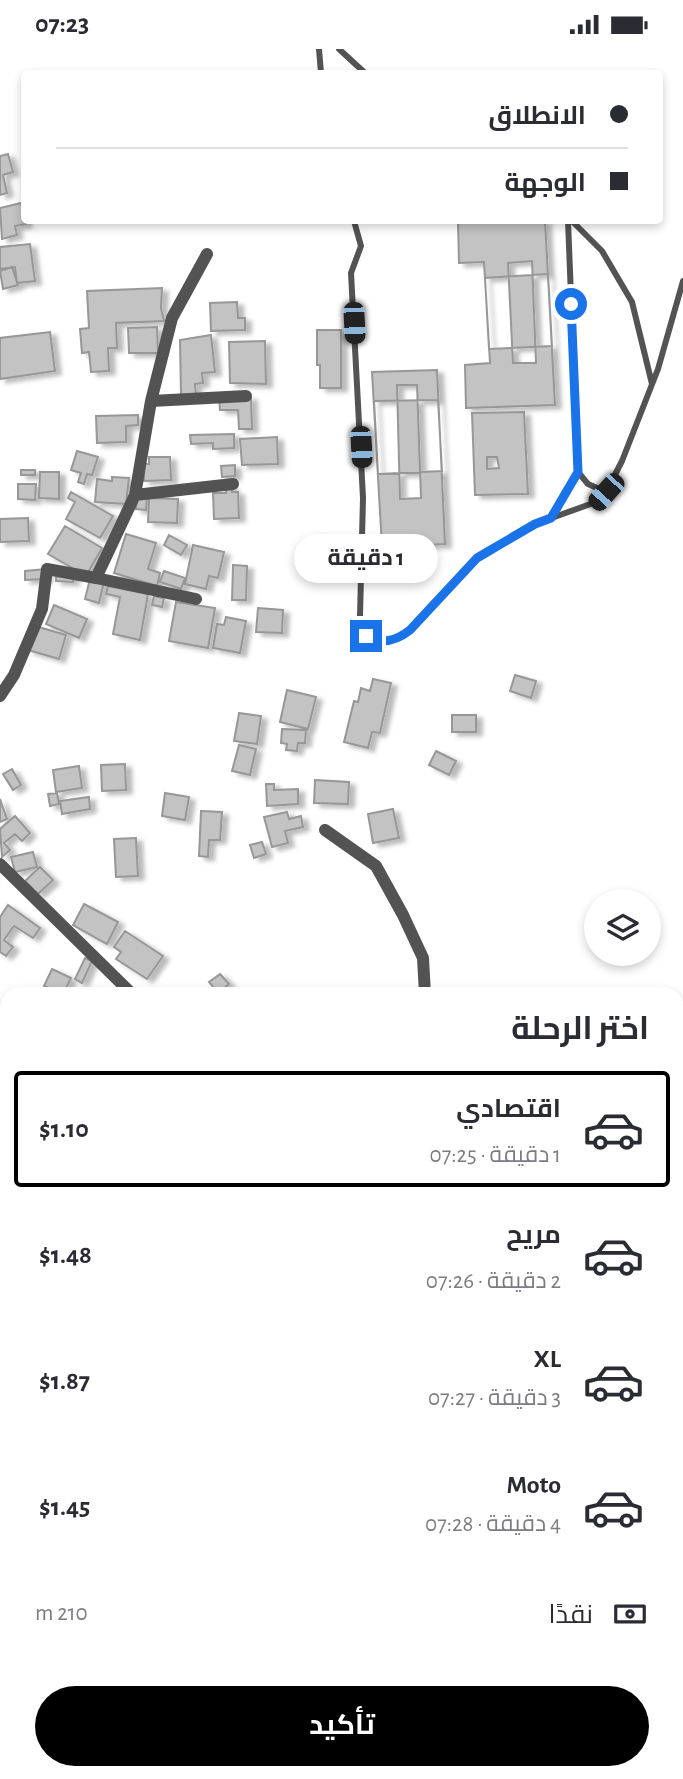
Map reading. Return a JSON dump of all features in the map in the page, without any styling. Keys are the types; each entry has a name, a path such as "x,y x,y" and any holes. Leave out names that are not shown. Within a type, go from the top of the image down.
{"street":[{"path":"96,578 135,495 151,401 172,318 207,254"},
{"path":"151,401 246,396"},
{"path":"135,495 233,485"},
{"path":"0,696 14,675 42,609 47,569 195,599"},
{"path":"325,829 376,866 423,958 425,987"},
{"path":"0,864 125,987"}],"lane":[{"path":"319,49 321,70"},
{"path":"339,49 362,70"},
{"path":"355,224 361,246 351,272 363,498 360,616 366,636 375,641 401,637 410,630 477,558 535,524 596,502 606,492 622,461 652,384 683,281"},
{"path":"551,518 578,472 570,224"},
{"path":"573,224 602,251 632,302 652,384"},
{"path":"578,472 588,484 606,492"}],"building":[{"path":"8,154 13,172 3,175 7,193 0,195 0,156"},
{"path":"21,203 21,224 26,224 15,226 17,235 2,239 0,208"},
{"path":"458,224 545,224 555,405 466,408 465,365 490,363 484,262 459,263","holes":["532,261 536,363 513,363 508,263"]},
{"path":"30,244 35,281 17,283 15,267 0,269 0,247"},
{"path":"12,267 18,285 3,289 0,271"},
{"path":"548,274 552,346 489,349 485,278"},
{"path":"162,288 161,308 164,321 116,323 117,348 108,348 109,371 91,372 89,352 82,353 80,329 89,328 87,291"},
{"path":"237,302 238,318 245,318 245,330 211,331 210,303"},
{"path":"157,327 158,353 129,353 128,328"},
{"path":"317,330 341,330 341,388 320,388"},
{"path":"50,332 55,371 0,379 0,338"},
{"path":"211,335 215,372 202,373 203,383 195,384 196,395 181,396 180,340"},
{"path":"265,341 266,384 230,383 229,342"},
{"path":"437,370 445,544 382,547 372,372","holes":["397,385 417,385 421,498 400,499"]},
{"path":"251,397 252,429 239,429 238,410 220,410 219,398"},
{"path":"438,400 442,471 378,474 374,401"},
{"path":"524,412 528,494 475,495 472,413","holes":["487,457 497,457 499,468 487,469"]},
{"path":"138,415 138,425 126,426 126,442 97,443 96,416"},
{"path":"234,434 234,448 213,449 213,443 191,444 190,435"},
{"path":"277,437 278,464 242,465 240,439"},
{"path":"77,451 98,457 92,475 87,474 84,484 78,482 81,473 71,470"},
{"path":"149,457 170,457 171,480 144,481 144,464 149,464"},
{"path":"235,465 235,476 222,477 221,466"},
{"path":"21,470 35,470 35,475 21,475"},
{"path":"40,472 59,472 59,499 39,498"},
{"path":"112,477 129,478 126,504 95,502 97,479 112,481"},
{"path":"18,484 36,484 35,500 18,499"},
{"path":"226,486 232,486 232,492 238,492 239,518 214,519 213,493 226,493"},
{"path":"71,492 113,516 100,538 66,519 75,502 68,498"},
{"path":"137,495 147,496 146,510 136,509"},
{"path":"149,498 178,499 177,523 148,522"},
{"path":"28,518 29,541 0,542 0,519"},
{"path":"65,526 102,548 86,576 48,554"},
{"path":"126,534 156,543 148,569 160,573 157,586 114,573"},
{"path":"169,535 187,545 181,555 164,545"},
{"path":"193,545 224,552 218,578 209,576 206,589 185,584"},
{"path":"233,565 247,566 246,600 232,600"},
{"path":"46,569 46,579 25,580 25,571"},
{"path":"56,570 73,570 73,582 56,581"},
{"path":"164,571 185,578 181,589 160,582"},
{"path":"90,579 104,582 99,603 85,599"},
{"path":"108,586 148,594 140,640 113,634 120,597 106,594"},
{"path":"154,596 164,598 162,607 152,605"},
{"path":"176,602 215,608 208,648 169,641"},
{"path":"54,605 87,619 79,638 46,624"},
{"path":"258,608 283,610 282,633 256,632"},
{"path":"226,617 246,621 240,653 213,648 217,624 224,625"},
{"path":"35,626 66,635 59,659 28,650"},
{"path":"515,675 536,681 531,698 510,691"},
{"path":"373,679 391,683 380,733 372,732 368,748 344,742 354,701 358,702 361,688 370,691"},
{"path":"287,690 316,697 308,729 280,722"},
{"path":"239,713 261,716 257,744 234,741"},
{"path":"452,715 476,715 476,732 452,732"},
{"path":"282,729 306,730 305,743 298,743 297,751 286,750 287,744 281,743"},
{"path":"239,745 256,749 250,775 232,771"},
{"path":"436,751 456,761 449,775 429,765"},
{"path":"125,764 126,790 102,791 101,765"},
{"path":"79,766 82,788 56,792 53,770"},
{"path":"12,769 21,785 13,790 3,774"},
{"path":"315,780 349,782 348,804 314,803"},
{"path":"266,784 274,784 274,790 298,789 298,804 267,806"},
{"path":"57,793 59,804 50,806 48,794"},
{"path":"165,793 189,797 185,820 162,816"},
{"path":"89,797 90,809 62,814 60,801"},
{"path":"0,799 7,819 0,822"},
{"path":"393,809 399,838 373,843 368,814"},
{"path":"201,811 222,812 220,840 209,840 208,857 199,856"},
{"path":"287,812 289,819 301,816 303,827 285,831 288,843 272,847 264,817"},
{"path":"15,816 30,833 22,841 15,834 4,843 10,850 2,857 0,829"},
{"path":"136,838 138,876 116,877 114,839"},
{"path":"262,842 266,854 254,858 250,845"},
{"path":"33,852 37,867 15,872 11,857"},
{"path":"40,867 53,880 38,894 25,881"},
{"path":"84,904 118,922 107,944 73,925"},
{"path":"8,905 40,928 33,938 14,926 4,940 13,947 6,956 0,952 0,917"},
{"path":"125,931 163,956 147,979 116,959 121,952 114,947"},
{"path":"85,958 92,961 82,983 75,979"},
{"path":"52,969 71,978 66,987 44,986"},
{"path":"220,974 229,984 225,987 213,987 209,982"}],"route":[{"path":"366,636 375,641 401,637 477,558 535,524 551,518 578,472 571,304"}]}
